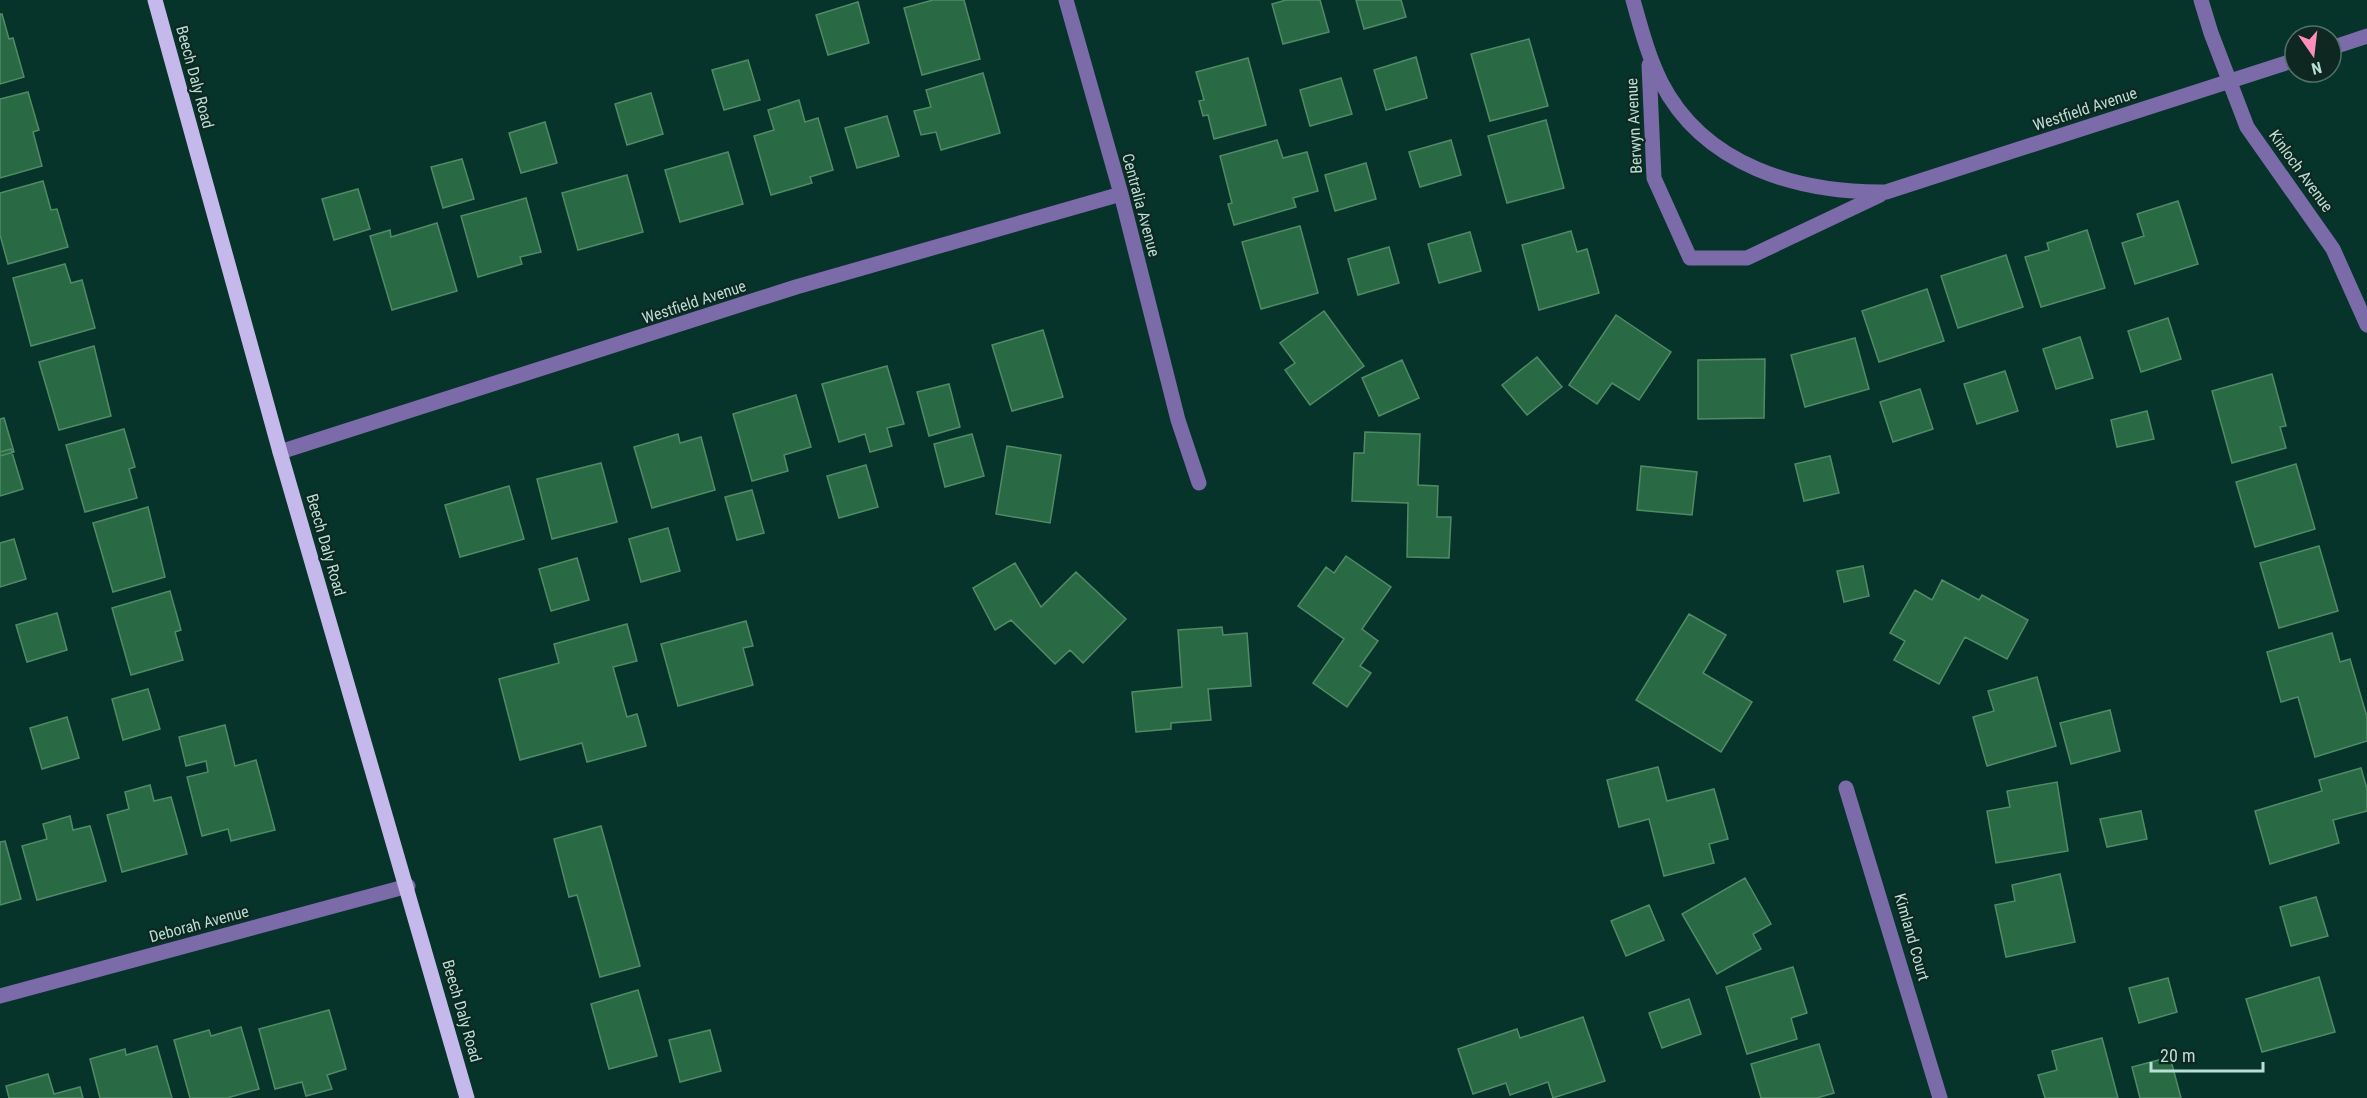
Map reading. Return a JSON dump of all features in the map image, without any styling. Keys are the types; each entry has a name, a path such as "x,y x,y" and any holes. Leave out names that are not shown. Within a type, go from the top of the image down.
{"main road":[{"name":"Beech Daly Road","path":"155,0 280,452 408,886 467,1098"}],"street":[{"name":"Centralia Avenue","path":"1066,0 1121,194 1178,420 1199,483"},
{"name":"Berwyn Avenue","path":"1633,0 1649,56 1662,84 1683,116 1711,143 1750,167"},
{"name":"Kinloch Avenue","path":"2201,0 2211,33 2247,127 2274,168 2310,212 2333,249 2367,325"},
{"path":"2343,44 2367,36"},
{"name":"Berwyn Avenue","path":"1649,56 1654,178 1690,258"},
{"name":"Westfield Avenue","path":"1690,258 1747,258 1886,192 2283,64"},
{"name":"Westfield Avenue","path":"1750,167 1806,185 1847,193 1886,192"},
{"name":"Westfield Avenue","path":"280,452 796,287 1121,194"},
{"name":"Kimland Court","path":"1846,788 1940,1098"},
{"name":"Deborah Avenue","path":"0,996 408,886"}],"building":[{"path":"933,0 964,0 980,59 922,75 904,8"},
{"path":"1286,0 1320,0 1329,32 1283,44 1272,4"},
{"path":"1356,0 1401,0 1406,17 1364,29"},
{"path":"858,2 869,43 828,55 816,15"},
{"path":"0,14 2,14 9,39 13,38 24,77 0,84"},
{"path":"1529,39 1548,106 1490,121 1471,54"},
{"path":"1416,57 1427,98 1386,110 1374,70"},
{"path":"1248,58 1266,125 1214,139 1208,115 1203,116 1199,101 1204,100 1196,72"},
{"path":"748,60 760,100 724,110 712,70"},
{"path":"983,73 1000,133 941,150 936,132 921,135 914,111 931,107 926,90"},
{"path":"1341,78 1352,114 1310,126 1300,90"},
{"path":"28,92 39,130 33,132 42,166 0,178 0,99"},
{"path":"651,93 663,134 627,145 615,104"},
{"path":"799,100 805,122 818,118 833,170 810,177 812,183 771,195 754,136 774,130 768,110"},
{"path":"887,116 899,156 857,168 845,128"},
{"path":"1546,120 1564,188 1507,203 1488,136"},
{"path":"545,122 557,163 521,173 509,133"},
{"path":"1277,140 1283,158 1307,152 1318,191 1293,198 1296,207 1234,225 1228,204 1232,203 1220,156"},
{"path":"1451,140 1461,175 1420,187 1409,152"},
{"path":"728,152 743,204 680,222 665,170"},
{"path":"462,159 474,199 443,208 431,167"},
{"path":"1366,163 1376,199 1335,211 1325,175"},
{"path":"627,175 643,232 578,250 562,193"},
{"path":"43,181 51,210 57,209 68,247 8,264 0,235 0,193"},
{"path":"358,189 370,229 334,240 322,199"},
{"path":"526,198 541,252 520,257 522,264 478,277 461,216"},
{"path":"2178,201 2198,264 2135,284 2122,243 2144,236 2137,214"},
{"path":"437,223 457,291 392,310 370,236 390,230 391,237"},
{"path":"1300,226 1318,293 1261,309 1242,242"},
{"path":"2087,230 2105,288 2041,307 2025,257 2049,250 2047,243"},
{"path":"1571,231 1577,252 1587,249 1599,293 1539,310 1522,245"},
{"path":"1470,232 1481,271 1439,283 1428,244"},
{"path":"1389,247 1399,283 1358,295 1348,259"},
{"path":"2006,255 2023,307 1958,328 1941,276"},
{"path":"65,264 71,283 82,280 95,328 31,346 13,278"},
{"path":"1927,289 1944,341 1879,362 1862,311"},
{"path":"1324,311 1364,366 1310,405 1285,370 1295,363 1280,343"},
{"path":"1616,315 1671,352 1639,400 1612,383 1597,404 1569,385"},
{"path":"2168,318 2181,359 2141,372 2128,331"},
{"path":"1043,330 1063,397 1012,411 992,345"},
{"path":"2080,337 2093,378 2056,389 2043,349"},
{"path":"1855,338 1869,389 1805,407 1791,355"},
{"path":"94,346 111,416 59,430 39,362"},
{"path":"1537,357 1562,387 1527,415 1502,385"},
{"path":"1765,359 1764,418 1698,419 1698,360"},
{"path":"1402,360 1419,398 1379,416 1362,378"},
{"path":"887,366 904,424 887,428 892,446 870,452 865,434 839,442 822,384"},
{"path":"2005,371 2018,411 1977,424 1964,384"},
{"path":"2272,374 2286,426 2280,427 2286,448 2232,463 2212,391"},
{"path":"949,384 960,427 929,436 917,392"},
{"path":"1920,389 1933,429 1893,442 1880,402"},
{"path":"796,395 811,447 784,455 788,471 752,481 733,414"},
{"path":"2147,411 2154,439 2117,447 2111,420"},
{"path":"4,418 14,452 0,456 0,419"},
{"path":"124,429 135,467 129,469 137,498 85,512 66,445"},
{"path":"1365,432 1420,434 1418,485 1438,486 1437,517 1451,517 1449,558 1407,557 1408,503 1352,501 1354,453 1364,453"},
{"path":"678,434 680,443 701,437 715,490 652,508 634,447"},
{"path":"972,434 984,476 945,487 934,444"},
{"path":"1007,446 1061,455 1050,523 996,514"},
{"path":"11,449 23,489 0,496 0,452"},
{"path":"1830,456 1839,493 1804,501 1795,464"},
{"path":"601,463 617,522 552,539 537,479"},
{"path":"2296,464 2315,529 2255,547 2236,482"},
{"path":"866,465 878,507 839,518 827,476"},
{"path":"1641,466 1697,472 1692,515 1637,510"},
{"path":"509,486 524,539 460,557 445,505"},
{"path":"752,490 764,533 737,540 725,497"},
{"path":"148,507 165,577 113,592 93,523"},
{"path":"668,528 680,571 641,582 629,539"},
{"path":"14,539 26,579 0,587 0,543"},
{"path":"2319,546 2338,611 2279,628 2260,563"},
{"path":"1346,556 1391,587 1362,629 1378,641 1360,666 1371,673 1347,707 1313,683 1344,639 1298,606 1326,567 1334,573"},
{"path":"577,558 589,600 551,611 539,569"},
{"path":"1015,563 1041,607 1076,572 1126,619 1083,663 1070,650 1055,664 1011,620 995,630 973,588"},
{"path":"1863,566 1869,596 1844,602 1837,571"},
{"path":"1942,580 1979,600 1982,595 2028,620 2007,659 1965,637 1939,684 1894,660 1905,641 1890,633 1915,590 1932,600"},
{"path":"170,591 181,630 175,632 183,660 131,675 112,608"},
{"path":"57,613 67,650 27,662 16,625"},
{"path":"1689,614 1726,635 1703,673 1752,702 1721,752 1636,700"},
{"path":"746,621 753,646 743,648 753,685 678,706 661,644"},
{"path":"627,624 637,661 613,667 627,717 637,714 646,746 587,762 582,743 520,760 499,679 559,663 554,644"},
{"path":"1222,627 1223,635 1247,633 1251,686 1208,689 1211,720 1171,723 1171,729 1136,732 1132,692 1182,687 1178,630"},
{"path":"2332,633 2340,662 2350,659 2367,717 2367,741 2315,757 2298,697 2281,702 2267,652"},
{"path":"2037,677 2056,746 1987,766 1973,717 1994,711 1988,691"},
{"path":"148,689 160,729 123,740 112,699"},
{"path":"2110,710 2120,751 2071,764 2060,723"},
{"path":"67,717 79,758 42,769 30,728"},
{"path":"225,725 235,766 256,760 275,830 231,841 228,829 202,836 187,777 208,772 206,761 186,766 179,737"},
{"path":"1658,767 1667,801 1714,789 1728,839 1709,844 1714,863 1664,876 1649,819 1619,827 1607,780"},
{"path":"2361,768 2367,789 2367,811 2333,820 2339,843 2270,864 2255,811 2322,791 2319,780"},
{"path":"2057,782 2068,851 1996,863 1987,811 2010,807 2007,791"},
{"path":"150,785 154,801 171,797 187,854 122,872 107,815 129,809 125,792"},
{"path":"2141,811 2147,839 2107,847 2100,819"},
{"path":"70,816 73,830 90,826 106,881 37,900 22,846 47,839 43,824"},
{"path":"601,826 640,966 600,977 577,895 569,897 554,839"},
{"path":"5,841 21,899 0,905 0,842"},
{"path":"2060,874 2075,942 2006,957 1995,905 2015,901 2012,885"},
{"path":"1745,878 1771,924 1753,934 1761,949 1717,974 1682,914"},
{"path":"2316,897 2328,936 2291,946 2280,907"},
{"path":"1649,905 1664,940 1626,956 1611,921"},
{"path":"1793,967 1807,1013 1791,1018 1797,1039 1747,1054 1726,987"},
{"path":"2319,977 2335,1032 2262,1052 2246,999"},
{"path":"2168,978 2177,1012 2139,1023 2129,988"},
{"path":"638,990 657,1056 609,1069 591,1004"},
{"path":"1689,999 1701,1034 1662,1048 1649,1013"},
{"path":"329,1010 346,1069 327,1075 332,1089 306,1096 302,1082 275,1089 259,1029"},
{"path":"1583,1017 1605,1081 1553,1098 1548,1082 1510,1095 1506,1083 1473,1094 1458,1049 1517,1029 1520,1038"},
{"path":"241,1027 259,1089 227,1098 190,1098 174,1040 209,1030 211,1036"},
{"path":"710,1030 721,1071 680,1082 669,1040"},
{"path":"2102,1038 2118,1098 2045,1098 2038,1075 2057,1070 2052,1051"},
{"path":"1819,1044 1834,1093 1817,1098 1761,1098 1751,1064"},
{"path":"157,1046 172,1098 100,1098 90,1059 125,1049 126,1055"},
{"path":"2170,1057 2181,1098 2140,1098 2132,1067"},
{"path":"48,1074 54,1094 80,1087 83,1098 9,1098 6,1086"}]}
